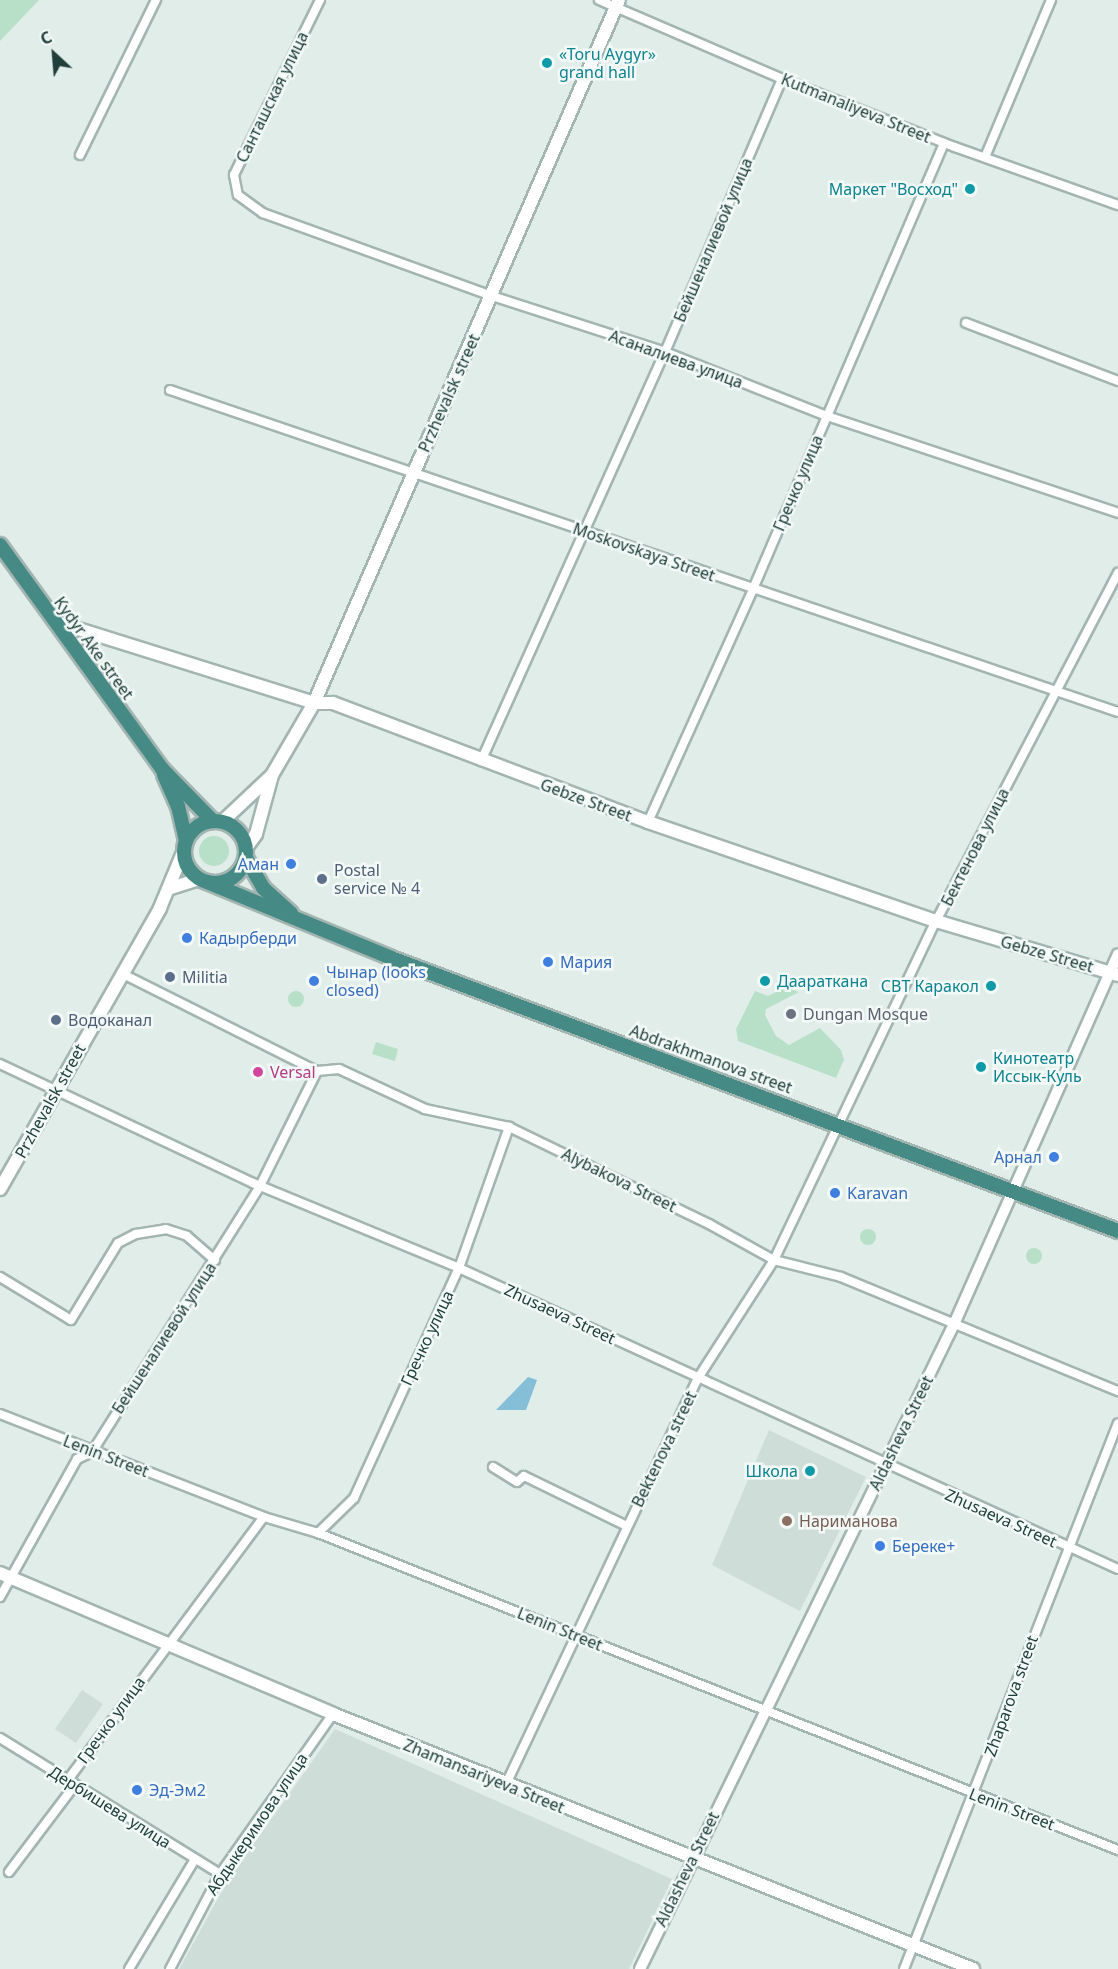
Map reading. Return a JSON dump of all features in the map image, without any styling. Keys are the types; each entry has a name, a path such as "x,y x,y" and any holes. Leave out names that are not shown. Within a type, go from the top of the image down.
{"highway":[{"name":"Kydyr Ake street","path":"1,551 56,622 162,769 218,821"},
{"name":"Kydyr Ake street","path":"162,769 178,806 185,846"},
{"path":"218,821 238,831 263,888 294,916 255,905 203,880 188,867 185,846 196,827 218,821"},
{"path":"203,880 230,879 246,853"},
{"name":"Abdrakhmanova street","path":"294,916 391,958 1118,1231"}],"main road":[{"name":"Przhevalsk street","path":"246,853 256,834 272,775 314,703 492,296 617,2"},
{"name":"Gebze Street","path":"56,622 314,703 333,703 481,761 648,822 936,921 1114,974"},
{"name":"Przhevalsk street","path":"218,821 272,775"},
{"name":"Przhevalsk street","path":"0,1189 171,888 185,846"},
{"path":"171,888 203,880"},
{"name":"Zhamansariyeva Street","path":"4,1575 506,1785 973,1969"}],"street":[{"path":"80,155 156,0"},
{"name":"Санташская улица","path":"238,195 234,175 320,0"},
{"name":"Kutmanaliyeva Street","path":"599,0 617,2 782,79 944,143 1118,205"},
{"path":"985,157 1051,0"},
{"name":"Бейшеналиевой улица","path":"481,761 665,352 782,79"},
{"name":"Гречко улица","path":"648,822 753,590 944,143"},
{"name":"Асаналиева улица","path":"238,195 263,213 492,296 665,352 827,416 1118,513"},
{"path":"966,323 1118,381"},
{"name":"Moskovskaya Street","path":"171,390 753,590 1057,688 1118,712"},
{"name":"Бектенова улица","path":"838,1124 936,921 1118,573"},
{"name":"Aldasheva Street","path":"640,1969 691,1859 955,1322 1114,974 1118,955"},
{"name":"Alybakova Street","path":"121,973 316,1071 339,1069 425,1109 509,1127 710,1224 774,1260 841,1277 1118,1391"},
{"name":"Zhusaeva Street","path":"0,1064 260,1186 459,1268 885,1465 1118,1569"},
{"name":"Бейшеналиевой улица","path":"0,1597 4,1575 77,1460 92,1452 260,1186 316,1071"},
{"name":"Bektenova street","path":"506,1785 574,1635 698,1378 774,1260 838,1124"},
{"name":"Гречко улица","path":"318,1533 354,1498 459,1268 509,1127"},
{"path":"0,1277 71,1320 118,1244 136,1234 166,1229 187,1236 215,1260"},
{"name":"Lenin Street","path":"0,1414 92,1452 264,1517 318,1533 1118,1850"},
{"name":"Zhaparova street","path":"904,1969 975,1795 1067,1547 1118,1423"},
{"path":"494,1467 517,1482 524,1476 627,1526"},
{"name":"Гречко улица","path":"9,1872 167,1643 264,1517"},
{"name":"Абдыкеримова улица","path":"170,1969 220,1874 333,1714"},
{"name":"Дербишева улица","path":"0,1738 220,1874"},
{"path":"129,1969 195,1859"}],"shaded area":[{"name":"Нариманова","path":"769,1430 866,1477 800,1611 712,1565"},
{"path":"82,1690 103,1704 76,1743 55,1729"},
{"path":"335,1729 672,1879 629,1969 179,1969 227,1882"}],"green space":[{"path":"0,0 39,0 0,41"},
{"path":"214,836 220,837 228,845 228,857 220,865 214,866 208,865 200,857 199,851 200,845 208,837"},
{"path":"786,987 799,992 766,1009 765,1015 776,1036 789,1045 820,1028 841,1050 844,1060 836,1078 738,1041 736,1029 755,991 768,996"},
{"path":"293,991 299,991 304,999 302,1005 293,1007 288,1002 288,996"},
{"path":"376,1042 398,1049 395,1061 372,1054"},
{"path":"865,1229 871,1229 876,1237 874,1243 865,1245 860,1240 860,1234"},
{"path":"1034,1248 1042,1256 1034,1264 1026,1256"}],"water":[{"path":"528,1377 537,1380 526,1410 496,1410"}],"place":[{"name":"«Toru Aygyr» grand hall","path":"547,63"},
{"name":"Маркет \"Восход\"","path":"970,189"},
{"name":"Аман","path":"291,864"},
{"name":"Postal service № 4","path":"322,879"},
{"name":"Кадырберди","path":"187,938"},
{"name":"Мария","path":"548,962"},
{"name":"Militia","path":"170,977"},
{"name":"Чынар (looks closed)","path":"314,981"},
{"name":"Даараткана","path":"765,981"},
{"name":"СВТ Каракол","path":"991,986"},
{"name":"Dungan Mosque","path":"791,1014"},
{"name":"Водоканал","path":"56,1020"},
{"name":"Кинотеатр Иссык-Куль","path":"981,1067"},
{"name":"Versal","path":"258,1072"},
{"name":"Арнал","path":"1054,1157"},
{"name":"Karavan","path":"835,1193"},
{"name":"Школа","path":"810,1471"},
{"name":"Нариманова","path":"787,1521"},
{"name":"Береке+","path":"880,1546"},
{"name":"Эд-Эм2","path":"137,1790"}]}
